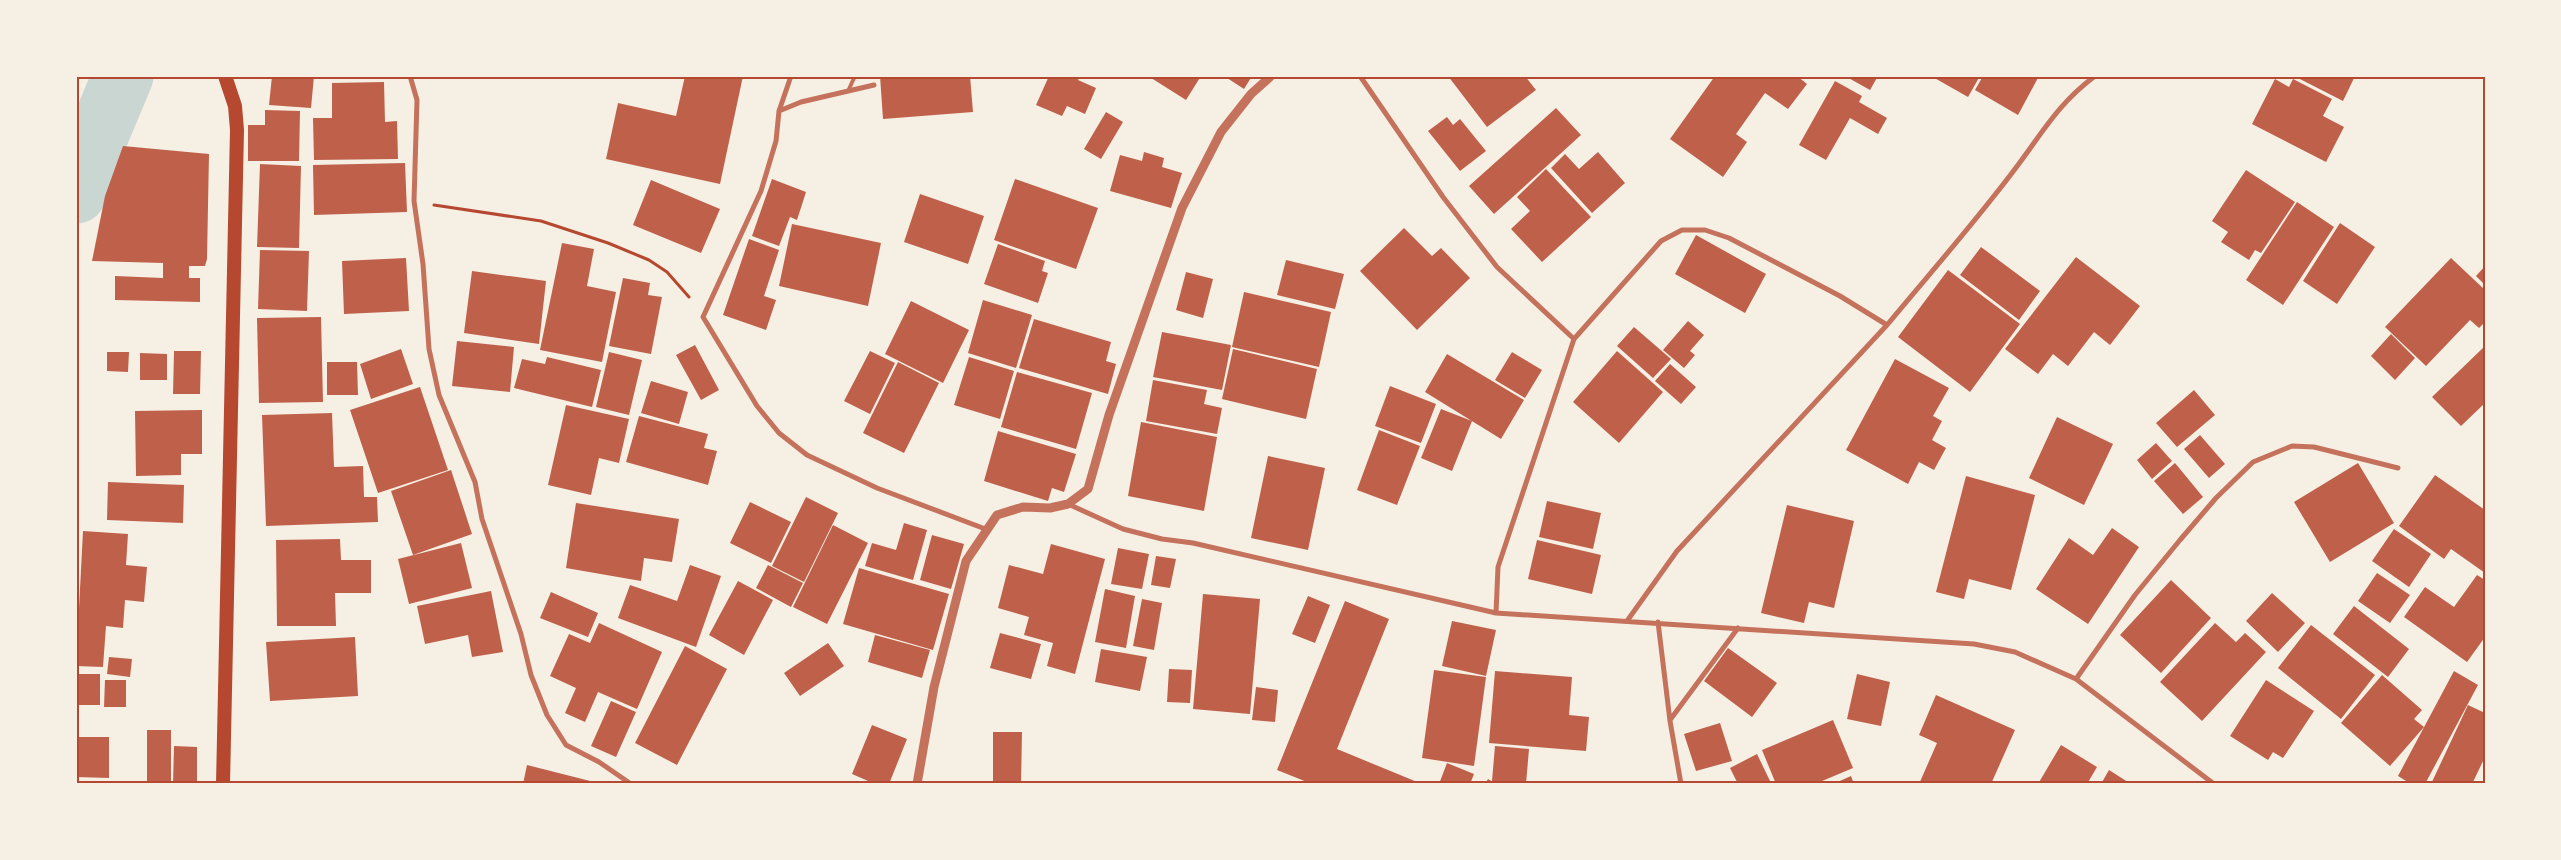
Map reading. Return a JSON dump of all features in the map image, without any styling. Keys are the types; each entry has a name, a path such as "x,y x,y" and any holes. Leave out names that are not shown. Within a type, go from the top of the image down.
{"highway":[{"path":"223,784 237,130 235,106 226,76"}],"street":[{"path":"410,76 417,100 414,202 422,264 429,349 439,395 476,482 482,519 521,634 531,675 546,715 566,745 599,762 631,784"},
{"path":"791,76 779,111 776,141 761,191 703,317 757,406 779,433 807,455 877,488 988,530"},
{"path":"917,784 934,687 966,562 996,515 1023,507 1050,508 1068,504 1088,489 1109,415 1182,208 1221,132 1251,94 1271,76"},
{"path":"1360,76 1443,197 1497,266 1574,339"},
{"path":"1627,621 1677,551 1887,325 2018,165 2051,117 2078,89 2095,76"},
{"path":"2224,76 2240,76"},
{"path":"779,111 800,102 849,89 874,85"},
{"path":"1496,612 1498,567 1574,339 1661,241 1682,230 1705,230 1728,238 1840,296 1887,325"},
{"path":"2076,679 2135,594 2216,498 2253,462 2292,446 2314,447 2398,468"},
{"path":"1068,504 1123,529 1142,534 1193,543 1496,612 1974,644 2015,652 2076,679 2214,784"},
{"path":"1658,622 1670,721 1681,784"},
{"path":"1670,721 1738,628"}],"lane":[{"path":"849,89 855,76"}],"path":[{"path":"414,202 541,220 608,243 649,260 667,272 683,287 703,317"}],"building":[{"path":"272,76 314,76 311,108 269,105"},
{"path":"685,76 743,76 720,184 606,159 618,103 676,116"},
{"path":"880,76 970,76 973,112 883,119"},
{"path":"1049,76 1080,76 1078,80 1096,88 1085,114 1067,106 1062,116 1036,105"},
{"path":"1148,76 1201,76 1186,100"},
{"path":"1224,76 1252,76 1244,89"},
{"path":"1448,76 1525,76 1536,90 1487,127"},
{"path":"1715,76 1797,76 1807,84 1788,109 1765,93 1736,134 1747,142 1723,177 1670,139"},
{"path":"1845,76 1878,76 1870,90"},
{"path":"1931,76 1980,76 1968,97"},
{"path":"1983,76 2039,76 2018,115 1975,90"},
{"path":"2294,76 2355,76 2343,101"},
{"path":"2275,79 2289,87 2293,79 2332,99 2323,116 2344,127 2326,162 2252,124"},
{"path":"1835,81 1862,96 1859,102 1887,118 1878,134 1850,118 1826,160 1799,145"},
{"path":"384,82 385,122 397,121 398,159 314,160 313,118 332,118 332,83"},
{"path":"1556,108 1581,135 1494,214 1469,186"},
{"path":"265,110 300,111 299,161 248,161 248,125 265,125"},
{"path":"1106,112 1123,122 1101,159 1084,149"},
{"path":"1447,117 1453,125 1460,119 1486,151 1460,171 1428,131"},
{"path":"123,146 209,154 207,259 205,266 189,266 189,278 200,278 200,302 115,300 115,276 163,278 163,263 92,261 105,196"},
{"path":"1144,152 1164,158 1162,167 1182,173 1171,208 1110,191 1120,155 1142,161"},
{"path":"1598,152 1625,183 1592,213 1551,168 1565,154 1579,169"},
{"path":"405,163 407,212 314,215 313,165"},
{"path":"260,164 301,166 299,248 257,247"},
{"path":"1546,169 1591,217 1542,262 1511,229 1530,211 1517,197"},
{"path":"2246,170 2295,202 2261,253 2255,250 2249,260 2221,242 2228,232 2212,221"},
{"path":"772,179 806,192 797,220 790,217 779,246 752,236"},
{"path":"1015,179 1098,208 1076,269 994,240"},
{"path":"651,180 720,209 701,253 633,225"},
{"path":"920,194 984,216 968,264 904,242"},
{"path":"2297,202 2334,227 2283,305 2246,280"},
{"path":"2340,223 2375,247 2337,304 2303,281"},
{"path":"792,224 881,243 868,306 779,286"},
{"path":"1404,228 1432,256 1441,248 1470,278 1417,330 1360,271"},
{"path":"1696,235 1766,274 1745,313 1675,274"},
{"path":"749,239 779,250 764,296 776,300 766,330 723,315"},
{"path":"562,243 594,249 587,286 616,292 602,362 540,350"},
{"path":"998,244 1045,261 1042,271 1048,273 1038,303 984,284"},
{"path":"1981,247 2040,291 2019,320 1960,275"},
{"path":"260,250 309,251 307,311 258,309"},
{"path":"2076,257 2140,306 2110,345 2094,332 2068,366 2053,354 2038,374 2005,349"},
{"path":"406,258 409,311 344,314 342,261"},
{"path":"2451,258 2485,290 2485,322 2479,328 2470,320 2426,366 2385,327"},
{"path":"1286,260 1344,274 1335,309 1277,295"},
{"path":"2485,266 2485,285 2476,276"},
{"path":"1948,270 2020,324 1970,392 1898,337"},
{"path":"472,271 546,281 539,344 464,333"},
{"path":"1186,272 1213,279 1203,318 1176,310"},
{"path":"623,278 650,283 648,295 662,297 651,354 609,346"},
{"path":"1244,292 1331,312 1319,367 1232,347"},
{"path":"983,300 1032,315 1016,368 968,353"},
{"path":"911,301 969,330 943,383 885,354"},
{"path":"321,317 323,402 259,403 257,318"},
{"path":"1034,319 1111,342 1106,361 1116,364 1108,394 1019,368"},
{"path":"1688,321 1704,335 1690,351 1695,355 1684,368 1663,350"},
{"path":"1634,327 1671,359 1653,378 1617,346"},
{"path":"1162,332 1231,345 1222,390 1153,377"},
{"path":"2391,334 2415,358 2395,380 2371,356"},
{"path":"457,341 514,347 510,392 452,386"},
{"path":"695,345 719,390 701,400 676,355"},
{"path":"2485,346 2485,403 2461,426 2432,397"},
{"path":"401,349 413,384 371,399 360,364"},
{"path":"1233,349 1317,369 1306,419 1222,399"},
{"path":"174,351 201,351 200,394 173,394"},
{"path":"870,351 895,363 870,414 844,401"},
{"path":"1617,351 1663,392 1619,443 1573,402"},
{"path":"107,352 129,352 128,372 107,371"},
{"path":"609,352 642,360 629,415 596,407"},
{"path":"1512,352 1542,370 1525,398 1495,380"},
{"path":"140,353 167,354 167,380 140,380"},
{"path":"1447,354 1524,400 1501,439 1425,392"},
{"path":"547,357 601,370 592,407 514,388 522,359 545,364"},
{"path":"969,357 1014,371 1000,419 954,405"},
{"path":"1895,359 1949,388 1933,416 1942,421 1932,440 1946,448 1934,470 1919,462 1908,484 1846,450"},
{"path":"327,362 357,362 358,395 327,395"},
{"path":"898,362 939,383 904,453 863,433"},
{"path":"1670,364 1696,387 1681,404 1655,381"},
{"path":"1017,372 1092,393 1076,449 1001,427"},
{"path":"1153,380 1207,390 1204,404 1222,408 1217,434 1146,421"},
{"path":"651,381 688,392 679,424 641,413"},
{"path":"1390,386 1436,404 1421,443 1375,426"},
{"path":"420,387 448,470 378,493 350,410"},
{"path":"2194,390 2215,415 2177,447 2156,423"},
{"path":"566,405 629,419 619,463 599,458 591,495 548,485"},
{"path":"1441,409 1472,421 1452,471 1421,458"},
{"path":"202,410 202,454 181,454 181,475 136,476 135,411"},
{"path":"332,413 334,467 363,466 364,497 377,497 378,522 266,526 262,415"},
{"path":"639,416 708,434 704,448 717,451 708,485 626,462"},
{"path":"2057,417 2113,444 2084,505 2029,478"},
{"path":"1141,422 1217,437 1204,511 1128,496"},
{"path":"1379,430 1420,446 1397,505 1357,490"},
{"path":"998,431 1076,454 1064,492 1052,488 1048,501 984,481"},
{"path":"2200,435 2225,464 2209,478 2184,449"},
{"path":"2156,443 2172,461 2152,479 2137,460"},
{"path":"1268,456 1325,468 1308,550 1251,538"},
{"path":"2175,463 2203,497 2183,514 2154,481"},
{"path":"2358,463 2394,523 2330,562 2294,502"},
{"path":"451,470 472,534 413,555 391,491"},
{"path":"2435,475 2485,510 2485,573 2451,549 2444,559 2399,526"},
{"path":"1966,476 2035,495 2011,590 1969,579 1964,599 1936,592"},
{"path":"108,482 184,485 183,523 107,520"},
{"path":"806,497 838,513 804,582 772,566"},
{"path":"1547,501 1601,513 1593,549 1539,537"},
{"path":"750,502 791,522 771,563 730,543"},
{"path":"576,503 679,519 672,562 644,558 641,581 566,568"},
{"path":"1787,505 1854,521 1834,608 1809,602 1804,623 1761,613"},
{"path":"904,523 927,530 913,580 865,566 872,543 896,550"},
{"path":"833,525 868,543 827,624 793,607"},
{"path":"2112,528 2139,547 2088,624 2036,589 2069,538 2093,555"},
{"path":"2394,529 2431,554 2409,587 2372,561"},
{"path":"83,531 128,534 126,565 147,567 144,602 125,600 123,628 106,626 103,667 76,666"},
{"path":"932,535 964,544 951,589 920,580"},
{"path":"340,539 341,560 371,560 371,593 335,593 336,626 277,626 276,540"},
{"path":"1537,540 1601,555 1592,594 1528,579"},
{"path":"461,543 472,588 409,604 398,559"},
{"path":"1051,544 1105,559 1075,674 1047,666 1053,643 1024,635 1029,617 998,608 1009,565 1043,574"},
{"path":"1118,548 1149,554 1142,589 1111,584"},
{"path":"1156,556 1176,559 1170,588 1151,585"},
{"path":"690,565 721,576 696,647 618,618 630,585 677,601"},
{"path":"768,565 803,583 791,607 756,588"},
{"path":"859,568 949,594 933,650 843,624"},
{"path":"2377,573 2410,595 2390,623 2358,601"},
{"path":"2477,575 2485,580 2485,637 2467,662 2404,617 2425,587 2454,607"},
{"path":"2171,580 2211,618 2161,673 2120,635"},
{"path":"738,581 773,600 744,655 709,635"},
{"path":"1105,589 1135,596 1126,648 1095,642"},
{"path":"491,591 503,652 472,657 468,635 425,644 417,606"},
{"path":"551,592 598,613 588,637 540,618"},
{"path":"2272,593 2305,623 2278,652 2246,621"},
{"path":"1203,594 1260,599 1250,714 1193,709"},
{"path":"1308,596 1330,605 1315,643 1292,634"},
{"path":"1142,599 1162,603 1154,650 1133,646"},
{"path":"1345,601 1389,619 1337,749 1422,784 1312,784 1277,770"},
{"path":"2354,606 2409,649 2388,677 2333,634"},
{"path":"1452,621 1496,630 1486,676 1442,666"},
{"path":"599,623 662,652 637,709 598,692 585,722 565,713 576,688 550,676 569,634 590,643"},
{"path":"2215,623 2236,642 2245,633 2266,652 2202,721 2160,682"},
{"path":"2311,625 2375,675 2341,719 2278,668"},
{"path":"1000,633 1041,644 1031,679 990,668"},
{"path":"875,635 930,650 922,678 868,662"},
{"path":"355,637 358,696 270,701 266,642"},
{"path":"828,643 844,666 800,696 784,673"},
{"path":"685,646 727,669 677,765 635,743"},
{"path":"1728,648 1777,683 1752,717 1704,681"},
{"path":"1101,649 1147,657 1140,691 1095,682"},
{"path":"109,657 132,659 130,677 107,674"},
{"path":"1169,669 1192,670 1190,703 1167,702"},
{"path":"1434,670 1486,677 1474,766 1422,758"},
{"path":"1495,671 1572,677 1569,715 1589,717 1586,751 1489,743"},
{"path":"2454,671 2478,685 2425,784 2411,784 2398,776"},
{"path":"76,674 100,674 100,705 76,705"},
{"path":"1857,674 1890,682 1881,726 1847,719"},
{"path":"2382,675 2422,710 2414,719 2424,727 2390,766 2341,723"},
{"path":"105,680 126,680 126,707 104,707"},
{"path":"2266,680 2314,711 2283,758 2273,752 2268,760 2230,736"},
{"path":"1256,687 1278,690 1275,722 1252,720"},
{"path":"1936,695 2015,730 1991,784 1919,784 1937,743 1919,735"},
{"path":"611,701 636,712 616,757 591,746"},
{"path":"2468,705 2485,713 2485,757 2472,784 2431,784"},
{"path":"1833,720 1853,768 1815,784 1776,784 1762,750"},
{"path":"1720,723 1732,761 1696,771 1684,734"},
{"path":"872,725 907,739 889,784 875,784 852,774"},
{"path":"147,730 171,730 171,784 147,784"},
{"path":"993,732 1022,732 1021,784 993,783"},
{"path":"76,737 109,737 109,778 76,777"},
{"path":"2061,745 2097,767 2087,784 2038,784"},
{"path":"174,746 197,747 197,784 173,784"},
{"path":"1495,746 1529,749 1526,784 1492,781"},
{"path":"1757,754 1770,781 1765,784 1738,784 1730,768"},
{"path":"1447,763 1474,774 1470,784 1439,784"},
{"path":"527,765 598,783 598,784 523,784"},
{"path":"2109,770 2131,784 2101,784"},
{"path":"1851,776 1854,784 1833,784"},
{"path":"1488,779 1496,784 1485,784"}],"waterway":[{"path":"76,193 79,181 123,76"}]}
